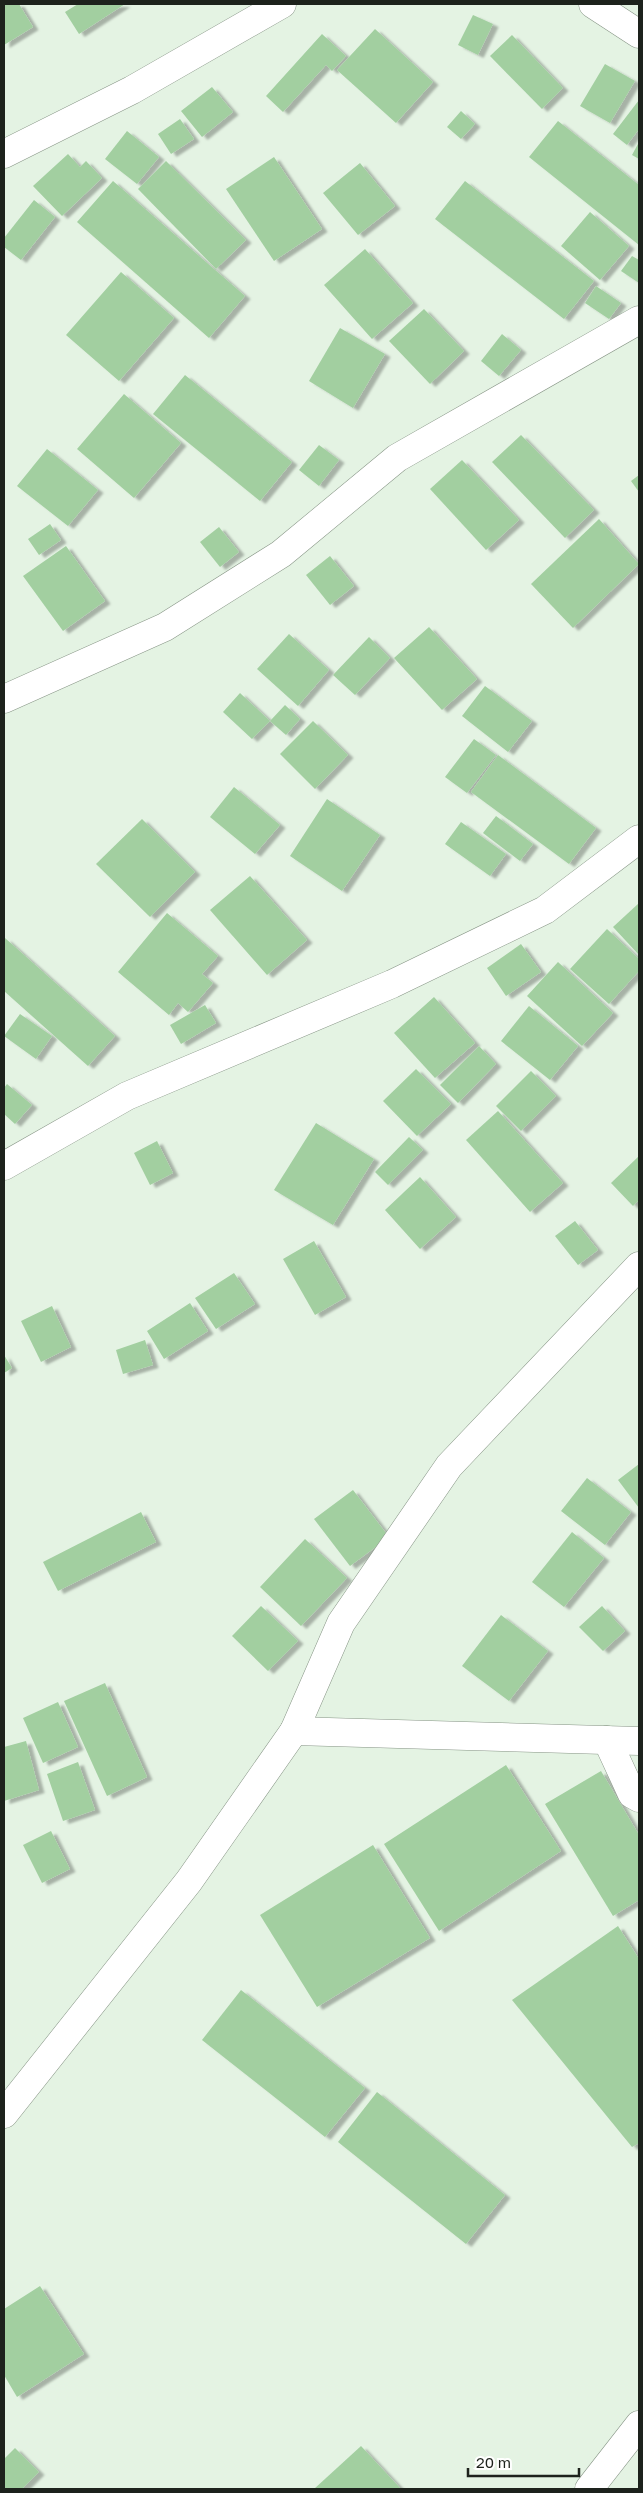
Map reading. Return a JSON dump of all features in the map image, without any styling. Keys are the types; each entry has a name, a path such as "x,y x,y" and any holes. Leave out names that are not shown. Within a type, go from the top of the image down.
{"street":[{"path":"4,154 132,90 282,4"},
{"path":"593,4 639,34"},
{"path":"4,699 165,627 281,554 396,458 639,320"},
{"path":"4,1166 127,1096 392,984 545,910 639,839"},
{"path":"4,2114 189,1881 294,1731 341,1623 449,1466 639,1266"},
{"path":"294,1731 639,1741"},
{"path":"607,1740 632,1794 639,1798"},
{"path":"589,2489 639,2425"}],"building":[{"path":"4,4 19,4 33,27 4,45"},
{"path":"78,4 125,4 79,34 65,12"},
{"path":"473,15 493,24 478,55 458,45"},
{"path":"375,29 433,82 396,123 337,70"},
{"path":"322,34 346,56 332,71 326,65 283,112 266,96"},
{"path":"512,35 563,88 542,109 490,56"},
{"path":"605,64 635,81 610,123 580,106"},
{"path":"212,87 233,112 202,137 181,111"},
{"path":"639,100 639,129 627,145 613,134"},
{"path":"461,111 475,124 461,139 447,127"},
{"path":"180,119 194,139 171,154 158,134"},
{"path":"558,121 639,185 639,245 529,157"},
{"path":"127,131 159,157 137,184 105,159"},
{"path":"639,142 639,159 632,155"},
{"path":"68,154 80,167 86,161 102,178 62,216 33,186"},
{"path":"274,157 322,229 274,261 226,189"},
{"path":"166,161 246,240 216,269 138,189"},
{"path":"360,163 395,206 358,235 323,193"},
{"path":"113,181 245,296 209,338 77,222"},
{"path":"465,181 594,281 564,319 435,219"},
{"path":"34,200 55,217 21,260 4,247 4,238"},
{"path":"590,212 629,246 600,280 561,246"},
{"path":"365,249 413,303 372,339 324,285"},
{"path":"632,256 639,260 639,283 621,271"},
{"path":"121,272 174,318 119,381 66,335"},
{"path":"596,286 621,303 609,319 585,303"},
{"path":"424,309 464,351 430,384 389,341"},
{"path":"340,328 385,354 353,408 309,381"},
{"path":"502,334 521,350 499,376 481,361"},
{"path":"185,375 292,462 260,501 153,414"},
{"path":"124,394 181,443 134,498 77,449"},
{"path":"521,435 594,510 565,538 492,462"},
{"path":"319,445 339,460 319,486 299,470"},
{"path":"47,449 98,490 68,526 17,486"},
{"path":"462,460 519,520 486,550 430,489"},
{"path":"639,475 639,492 631,481"},
{"path":"599,519 639,564 573,628 531,584"},
{"path":"50,524 61,540 39,555 28,539"},
{"path":"219,527 239,552 220,567 200,542"},
{"path":"66,546 105,601 63,631 23,576"},
{"path":"330,556 354,586 330,605 306,575"},
{"path":"429,627 477,679 442,710 394,658"},
{"path":"289,634 329,670 298,706 257,669"},
{"path":"369,637 390,658 355,695 333,675"},
{"path":"485,686 532,721 508,752 462,716"},
{"path":"240,693 270,721 252,739 223,712"},
{"path":"285,705 300,719 286,735 270,721"},
{"path":"313,721 348,755 315,789 280,754"},
{"path":"474,739 496,755 467,793 445,777"},
{"path":"498,755 596,828 569,864 471,792"},
{"path":"234,787 280,825 255,854 210,817"},
{"path":"327,799 380,835 342,891 290,856"},
{"path":"496,816 533,844 520,861 483,833"},
{"path":"142,819 195,872 150,917 96,864"},
{"path":"461,822 506,854 490,876 445,844"},
{"path":"250,876 307,940 267,975 210,910"},
{"path":"639,903 639,955 613,927"},
{"path":"167,913 218,956 202,974 213,983 188,1012 178,1003 169,1015 118,972"},
{"path":"607,929 639,959 639,971 609,1004 570,969"},
{"path":"5,938 115,1036 88,1066 4,991"},
{"path":"521,944 541,972 506,996 487,968"},
{"path":"558,962 613,1013 582,1046 527,996"},
{"path":"434,997 475,1043 435,1078 394,1033"},
{"path":"205,1005 216,1023 181,1044 170,1025"},
{"path":"529,1006 578,1046 550,1080 501,1041"},
{"path":"20,1014 52,1036 36,1059 4,1036"},
{"path":"479,1046 496,1064 458,1103 440,1085"},
{"path":"416,1069 451,1104 417,1136 383,1101"},
{"path":"531,1071 556,1096 521,1131 496,1106"},
{"path":"7,1084 32,1105 15,1124 4,1114 4,1088"},
{"path":"498,1111 563,1183 530,1212 466,1140"},
{"path":"316,1123 374,1159 333,1225 274,1190"},
{"path":"409,1137 423,1150 388,1185 375,1172"},
{"path":"157,1141 173,1173 150,1185 134,1153"},
{"path":"639,1156 639,1200 633,1206 611,1183"},
{"path":"420,1177 456,1217 420,1249 385,1210"},
{"path":"575,1221 598,1250 578,1265 555,1236"},
{"path":"314,1241 346,1297 315,1315 283,1259"},
{"path":"234,1273 255,1304 216,1329 195,1298"},
{"path":"190,1303 208,1331 164,1359 147,1331"},
{"path":"52,1306 71,1347 41,1362 21,1321"},
{"path":"145,1340 153,1365 123,1374 116,1350"},
{"path":"4,1355 12,1368 4,1373"},
{"path":"639,1464 639,1508 618,1480"},
{"path":"587,1478 631,1512 605,1545 561,1511"},
{"path":"353,1490 389,1537 350,1566 314,1519"},
{"path":"141,1512 156,1542 58,1591 43,1562"},
{"path":"572,1532 604,1558 564,1607 532,1582"},
{"path":"305,1539 347,1578 301,1626 260,1587"},
{"path":"261,1606 298,1641 268,1671 232,1636"},
{"path":"602,1606 625,1631 603,1651 579,1627"},
{"path":"501,1615 548,1651 509,1701 462,1666"},
{"path":"105,1683 147,1777 107,1796 64,1701"},
{"path":"58,1702 78,1747 43,1763 23,1718"},
{"path":"26,1741 39,1790 4,1801 4,1747"},
{"path":"78,1762 95,1810 63,1821 47,1774"},
{"path":"506,1765 561,1851 439,1931 384,1844"},
{"path":"601,1771 639,1835 639,1900 613,1916 545,1804"},
{"path":"51,1831 70,1869 42,1883 23,1845"},
{"path":"373,1845 430,1938 317,2007 260,1915"},
{"path":"618,1926 639,1959 639,2143 632,2147 512,2000"},
{"path":"241,1990 365,2088 325,2137 202,2040"},
{"path":"377,2092 505,2195 466,2244 338,2142"},
{"path":"40,2286 84,2354 17,2397 4,2375 4,2309"},
{"path":"361,2446 401,2489 314,2489"},
{"path":"15,2448 39,2472 22,2489 4,2489 4,2459"}]}
